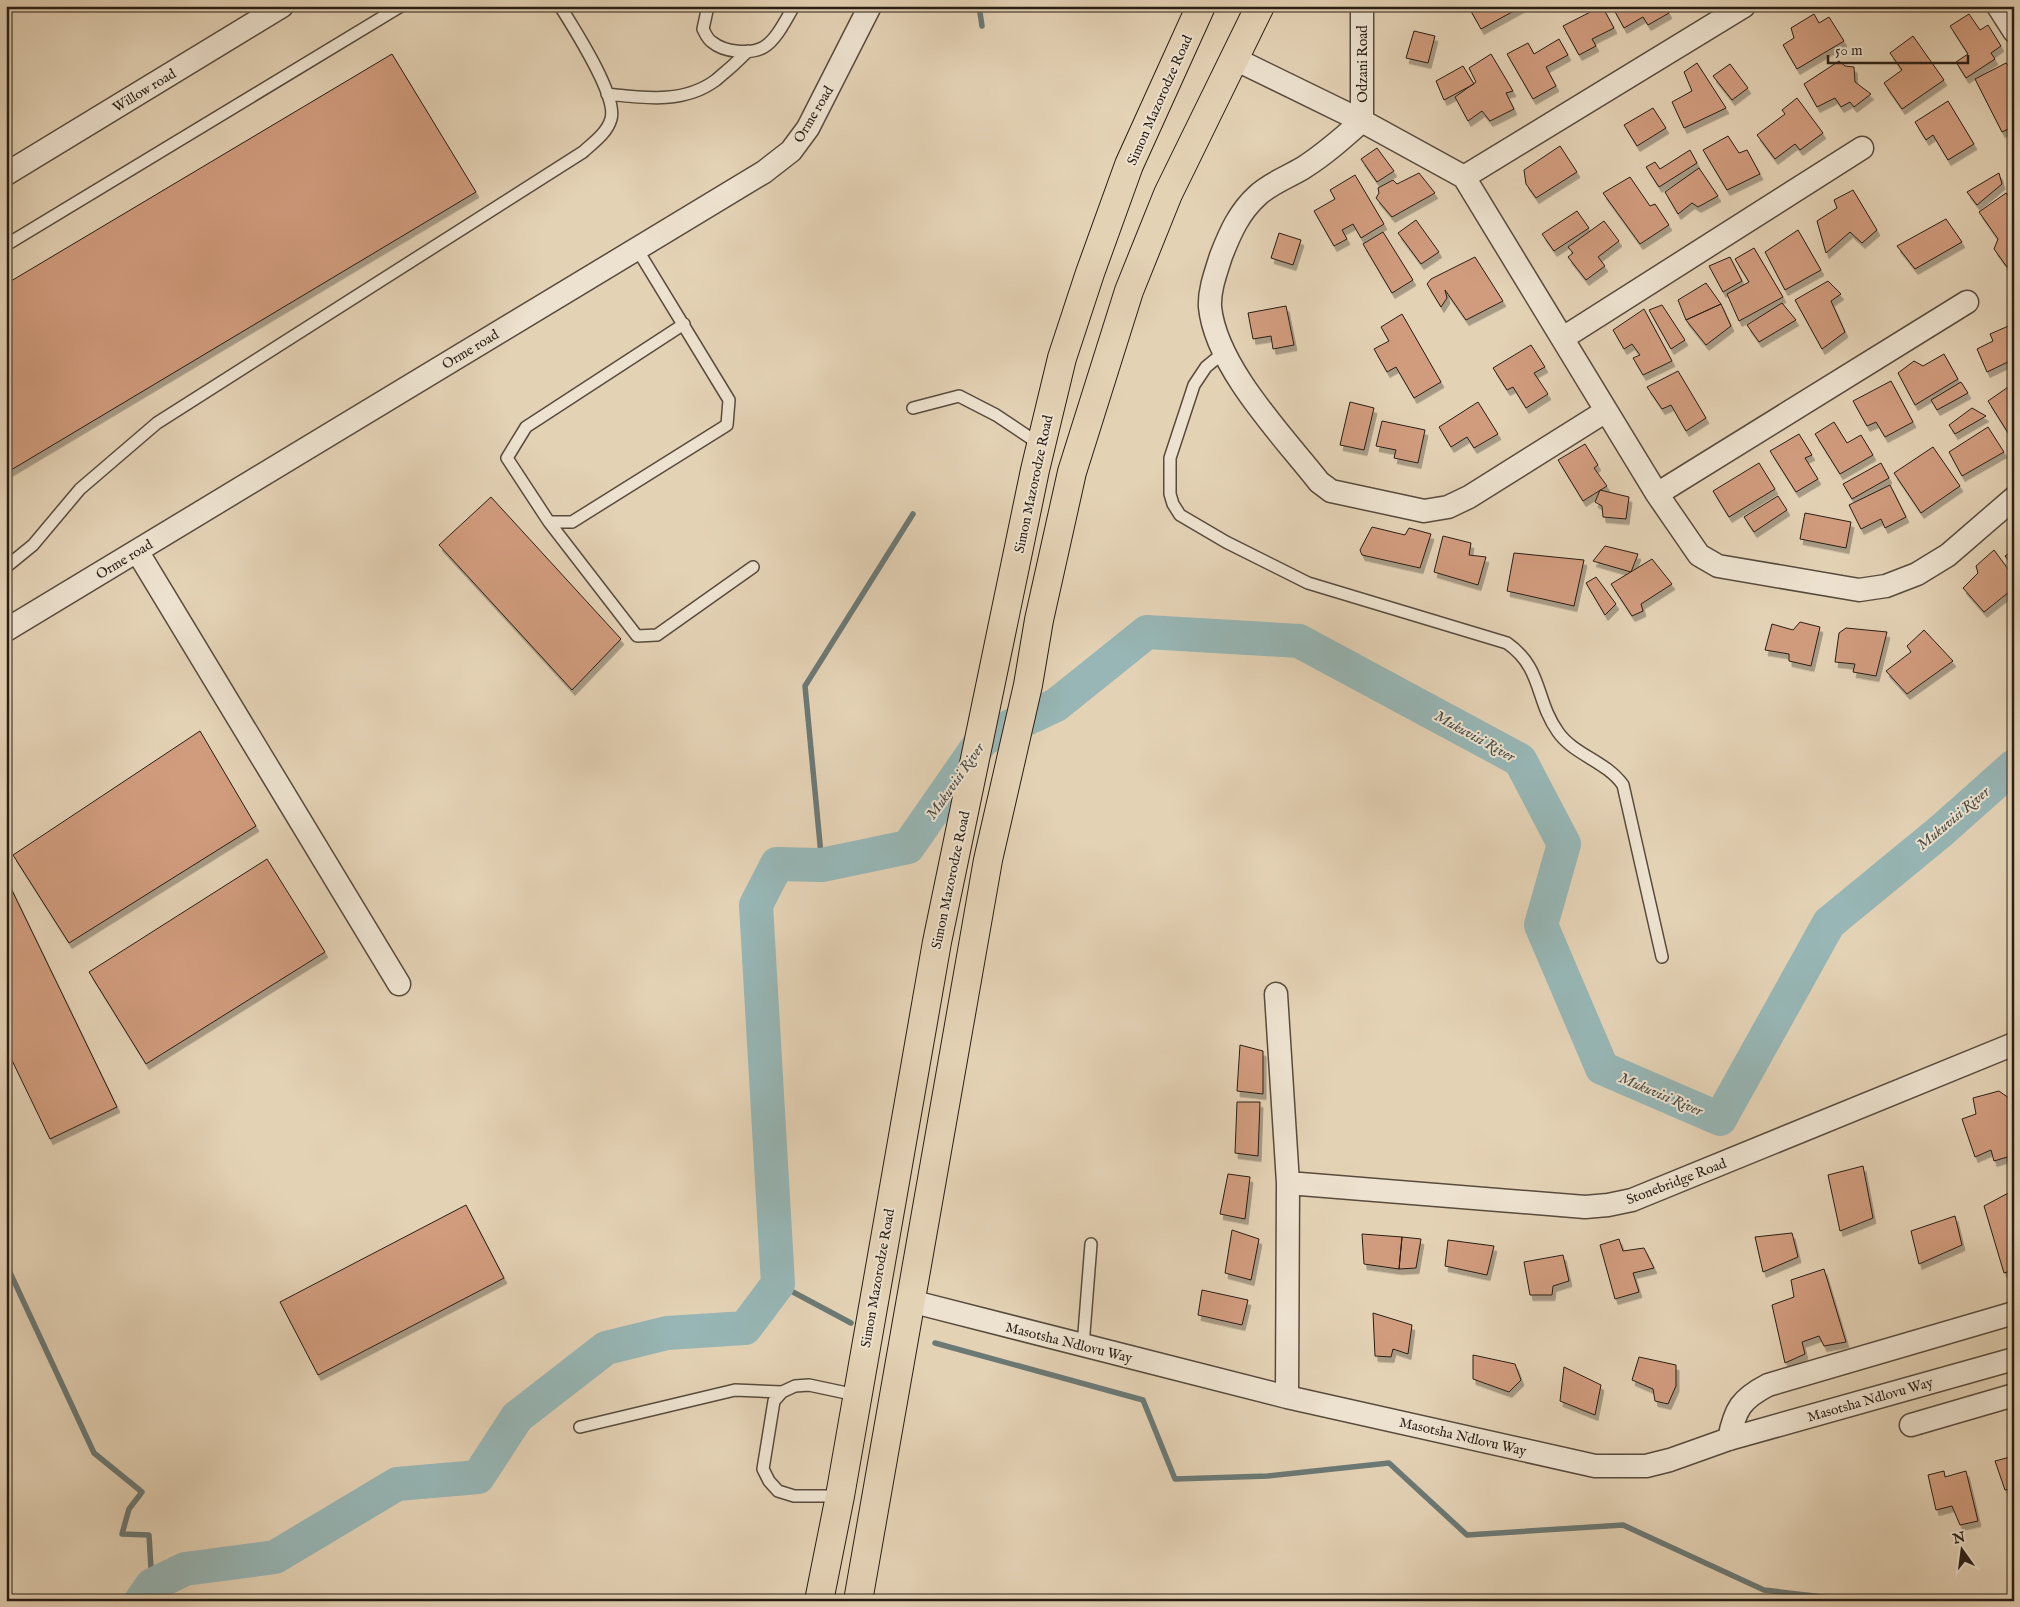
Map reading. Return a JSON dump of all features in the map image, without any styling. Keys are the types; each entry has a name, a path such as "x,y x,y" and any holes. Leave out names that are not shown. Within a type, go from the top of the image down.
{"highway":[{"name":"Simon Mazorodze Road","path":"819,1601 840,1496 856,1395 937,942 1041,445 1062,358 1129,164 1201,6"},
{"path":"858,1601 988,860 1028,685 1041,611 1072,472 1129,291 1168,194 1260,6"}],"street":[{"name":"Willow road","path":"6,174 282,6"},
{"name":"Orme road","path":"6,630 764,172 791,151 808,128 870,6"},
{"name":"Odzani Road","path":"1362,6 1362,121"},
{"path":"1464,177 1744,6"},
{"path":"1235,59 1362,121 1464,177 1657,494 1699,555 1718,566 1859,590 1886,586 1917,574 1948,555 2014,498"},
{"path":"1362,121 1328,151 1301,169 1275,182 1244,209 1229,234 1212,287 1210,306 1214,329 1223,353 1235,374 1319,482 1331,491 1348,496 1424,511 1448,507 1469,497 1606,411"},
{"path":"1563,338 1862,148"},
{"path":"1657,494 1967,302"},
{"path":"137,551 399,984"},
{"path":"1276,994 1288,1183 1287,1397"},
{"name":"Stonebridge Road","path":"1288,1183 1576,1207 1608,1205 1641,1196 2014,1044"},
{"name":"Masotsha Ndlovu Way","path":"910,1301 1287,1397 1595,1466 1646,1466 1729,1439 2014,1359"},
{"path":"1729,1439 1733,1419 1739,1406 1751,1394 1768,1385 2014,1312"},
{"path":"1911,1425 2014,1395"}],"lane":[{"path":"6,246 401,6"},
{"path":"6,567 33,545 80,489 157,423 583,152 603,134 612,118 607,94 592,60 560,6"},
{"path":"708,6 703,29 711,42 729,50 748,52"},
{"path":"607,94 651,98 682,96 714,81 748,52 764,47 777,33 794,6"},
{"path":"549,522 572,522 727,425 729,400 638,249"},
{"path":"684,324 526,426 507,458 549,522 637,636 657,635 752,567"},
{"path":"1223,353 1206,367 1194,385 1170,458 1170,494 1173,504 1180,515 1226,542 1308,583 1507,643 1519,651 1532,669 1550,719 1558,732 1569,743 1610,769 1623,785 1662,958"},
{"path":"913,408 959,396 996,414 1041,445"},
{"path":"1083,1346 1091,1244"},
{"path":"840,1496 794,1496 778,1491 763,1469 774,1401 782,1392 795,1386 809,1385 856,1395"},
{"path":"580,1427 735,1390 782,1392"}],"building":[{"path":"1468,6 1523,6 1481,29"},
{"path":"1602,6 1614,28 1592,39 1596,46 1579,55 1563,26"},
{"path":"1615,6 1665,6 1669,13 1648,25 1643,17 1624,28 1613,8"},
{"path":"1814,14 1819,23 1829,17 1844,41 1797,69 1783,45 1794,38 1791,28"},
{"path":"1969,14 1980,30 1988,25 2001,46 1991,53 1995,59 1966,78 1956,62 1968,54 1950,26"},
{"path":"1414,31 1435,36 1428,63 1406,58"},
{"path":"1913,36 1944,80 1902,109 1884,83 1902,70 1890,53"},
{"path":"1559,39 1568,55 1546,67 1556,86 1533,99 1507,54 1528,43 1534,54"},
{"path":"392,54 476,192 6,473 6,284"},
{"path":"1491,54 1513,91 1506,93 1514,109 1490,121 1482,111 1468,121 1455,97 1476,82 1469,68"},
{"path":"1839,61 1845,66 1854,67 1855,82 1871,94 1854,107 1850,102 1841,107 1835,98 1817,107 1804,84"},
{"path":"1697,63 1726,108 1684,128 1672,102 1692,91 1684,72"},
{"path":"2006,63 2014,73 2011,82 2014,86 2014,126 2002,132 1975,79"},
{"path":"1730,64 1748,88 1732,100 1713,76"},
{"path":"1463,66 1474,84 1444,100 1436,81"},
{"path":"1797,98 1823,133 1800,150 1795,144 1775,159 1757,135 1785,114 1782,110"},
{"path":"1948,101 1974,144 1948,160 1933,135 1926,140 1915,122"},
{"path":"1653,108 1666,128 1637,146 1624,125"},
{"path":"1728,136 1739,153 1747,150 1760,174 1727,190 1703,150"},
{"path":"1560,146 1577,172 1536,198 1526,184 1524,170"},
{"path":"1377,148 1394,171 1377,182 1361,159"},
{"path":"1690,150 1697,163 1659,187 1646,167 1655,162 1660,169"},
{"path":"1699,168 1718,196 1698,207 1692,203 1678,214 1665,192"},
{"path":"1419,173 1435,193 1392,217 1376,198 1379,193 1378,188 1393,180 1397,184"},
{"path":"1999,173 2002,184 1977,205 1967,192"},
{"path":"1355,175 1384,224 1361,238 1353,224 1342,230 1347,239 1334,246 1314,211 1335,199 1330,190"},
{"path":"1630,177 1650,206 1655,204 1669,225 1640,244 1603,193"},
{"path":"1853,190 1877,230 1862,243 1850,232 1826,253 1817,221 1837,208 1834,200"},
{"path":"2006,193 2014,203 2014,262 2007,267 1994,249 1998,239 1979,212"},
{"path":"1577,211 1589,228 1554,251 1542,234"},
{"path":"1946,219 1962,242 1915,269 1897,246"},
{"path":"1416,220 1439,252 1421,264 1398,233"},
{"path":"1604,221 1619,241 1598,257 1605,266 1586,280 1568,257 1573,253 1568,247"},
{"path":"1798,230 1821,270 1785,290 1765,252"},
{"path":"1383,232 1413,280 1392,293 1363,244"},
{"path":"1279,233 1301,240 1293,265 1271,258"},
{"path":"1754,248 1783,297 1739,321 1727,294 1749,282 1735,259"},
{"path":"1475,257 1503,301 1466,320 1445,290 1447,298 1441,307 1427,284 1431,279"},
{"path":"1730,257 1742,281 1723,292 1709,266"},
{"path":"1828,281 1841,294 1831,301 1845,332 1822,349 1795,300"},
{"path":"1706,283 1721,304 1686,320 1678,300"},
{"path":"1782,303 1796,320 1759,342 1747,325"},
{"path":"1721,304 1731,326 1706,345 1686,320"},
{"path":"1662,305 1685,340 1671,349 1649,310"},
{"path":"1286,306 1294,345 1273,349 1271,336 1253,339 1248,313"},
{"path":"1644,309 1672,361 1643,375 1633,358 1640,355 1632,344 1624,349 1613,330"},
{"path":"1402,314 1441,382 1414,398 1396,367 1387,372 1374,349 1389,341 1381,327"},
{"path":"2013,324 2014,359 1987,372 1977,349 1993,341 1990,334"},
{"path":"1531,345 1545,367 1534,373 1548,394 1526,408 1513,387 1507,390 1493,368"},
{"path":"1944,354 1958,379 1915,405 1898,373 1914,361 1923,366"},
{"path":"1678,371 1706,418 1686,431 1671,405 1662,409 1647,387"},
{"path":"1891,381 1913,422 1885,437 1876,422 1867,426 1853,401"},
{"path":"1961,382 1968,393 1937,410 1931,400"},
{"path":"2014,383 2014,433 2010,436 1988,401"},
{"path":"1350,402 1374,408 1364,450 1340,445"},
{"path":"1478,402 1498,434 1474,448 1467,437 1451,447 1439,427"},
{"path":"1972,408 1986,416 1955,434 1949,425"},
{"path":"1382,421 1425,430 1418,463 1394,458 1396,450 1376,446"},
{"path":"1834,422 1847,443 1861,435 1873,455 1840,474 1815,434"},
{"path":"1988,427 2004,452 1962,476 1949,452"},
{"path":"1799,434 1812,455 1805,458 1818,479 1796,492 1770,451"},
{"path":"1585,444 1598,465 1594,468 1607,486 1583,501 1558,460"},
{"path":"1933,447 1960,486 1921,513 1894,473"},
{"path":"1759,463 1775,489 1729,517 1713,491"},
{"path":"1881,463 1889,478 1852,499 1843,484"},
{"path":"1890,485 1906,517 1885,528 1881,519 1861,529 1849,505"},
{"path":"1600,490 1629,497 1626,519 1603,517 1602,506 1595,502"},
{"path":"1778,496 1787,510 1754,532 1744,517"},
{"path":"491,497 621,639 572,690 439,545"},
{"path":"1805,513 1851,522 1846,548 1800,539"},
{"path":"1372,527 1405,535 1409,528 1431,534 1420,568 1362,555 1360,550"},
{"path":"1443,536 1471,543 1469,555 1486,557 1478,585 1434,572"},
{"path":"1605,546 1638,554 1631,572 1593,561"},
{"path":"1994,550 2014,577 2014,588 1984,612 1963,588 1978,573 1976,566"},
{"path":"2014,550 2014,568 2005,556"},
{"path":"1514,553 1584,560 1574,606 1507,591"},
{"path":"1652,559 1672,584 1641,604 1643,611 1632,616 1611,584"},
{"path":"1596,577 1616,604 1605,615 1586,583"},
{"path":"1800,622 1820,627 1811,666 1789,661 1789,654 1765,650 1772,624 1793,630"},
{"path":"1846,628 1887,632 1876,676 1853,672 1855,664 1835,662 1839,633"},
{"path":"1924,630 1953,661 1907,694 1886,671 1911,652 1907,646"},
{"path":"200,731 256,826 69,943 13,855"},
{"path":"267,859 325,952 146,1064 89,972"},
{"path":"6,878 117,1107 50,1139 6,1048"},
{"path":"1240,1045 1263,1051 1263,1094 1237,1091"},
{"path":"1999,1091 2013,1101 2014,1155 1994,1161 1991,1150 1975,1157 1962,1119 1976,1114 1973,1098"},
{"path":"1237,1102 1260,1102 1258,1156 1235,1153"},
{"path":"1863,1166 1873,1218 1840,1231 1828,1175"},
{"path":"1228,1174 1250,1177 1245,1219 1220,1214"},
{"path":"2014,1190 2014,1270 2004,1273 1984,1206"},
{"path":"466,1205 504,1278 318,1375 280,1302"},
{"path":"1955,1216 1962,1245 1919,1264 1911,1231"},
{"path":"1232,1230 1259,1239 1251,1280 1225,1273"},
{"path":"1792,1233 1798,1257 1763,1272 1755,1237"},
{"path":"1362,1234 1402,1237 1399,1269 1364,1264"},
{"path":"1402,1237 1421,1239 1416,1268 1399,1269"},
{"path":"1619,1239 1623,1251 1644,1248 1654,1268 1633,1273 1639,1292 1615,1299 1600,1245"},
{"path":"1448,1240 1494,1246 1487,1275 1445,1266"},
{"path":"1563,1255 1569,1281 1553,1286 1552,1295 1530,1295 1524,1262"},
{"path":"1824,1269 1846,1342 1824,1346 1819,1336 1802,1342 1805,1354 1785,1363 1772,1305 1794,1297 1791,1280"},
{"path":"1202,1290 1248,1300 1242,1325 1198,1315"},
{"path":"1373,1313 1412,1325 1408,1354 1393,1349 1391,1357 1375,1356"},
{"path":"1473,1355 1515,1364 1521,1380 1509,1392 1473,1379"},
{"path":"1639,1357 1676,1365 1676,1386 1668,1404 1655,1401 1653,1389 1632,1380"},
{"path":"1564,1367 1601,1385 1595,1415 1560,1401"},
{"path":"2014,1456 2014,1488 2005,1490 1995,1461"},
{"path":"1944,1471 1945,1477 1966,1471 1978,1521 1960,1525 1952,1506 1936,1510 1928,1475"}],"waterway":[{"path":"979,6 982,26"},
{"path":"822,865 805,686 913,514"},
{"name":"Mukuvisi River","path":"141,1601 152,1585 185,1569 275,1557 397,1484 478,1477 517,1417 606,1348 667,1333 745,1328 778,1284 756,905 777,864 822,865 908,847 983,739 1056,705 1147,632 1299,641 1520,760 1564,844 1541,925 1602,1068 1720,1119 1829,923 1941,831 2014,766"},
{"path":"6,1264 94,1453 142,1492 129,1509 122,1534 149,1535 152,1585"},
{"path":"778,1284 851,1323"},
{"path":"935,1343 1143,1400 1175,1479 1268,1476 1389,1463 1467,1535 1623,1525 1764,1590 1857,1601"}]}
